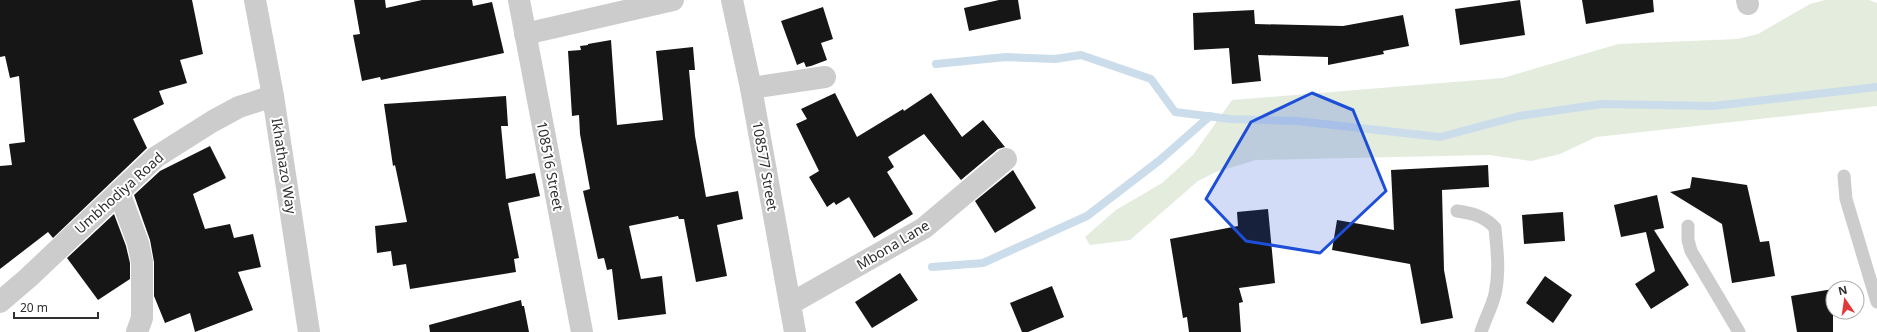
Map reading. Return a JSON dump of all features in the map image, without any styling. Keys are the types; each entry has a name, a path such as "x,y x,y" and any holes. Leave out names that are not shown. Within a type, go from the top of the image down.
{"street":[{"name":"Ikhathazo Way","path":"255,0 273,96 309,332"},
{"name":"108516 Street","path":"519,0 582,332"},
{"path":"525,34 673,0"},
{"name":"108577 Street","path":"732,0 750,88 795,332"},
{"path":"750,88 825,77"},
{"name":"Umbhodiya Road","path":"0,302 156,156 239,107 273,96"},
{"name":"Mbona Lane","path":"790,304 924,228 1006,159"},
{"path":"119,192 138,243 142,262 142,318 138,332"}],"lane":[{"path":"1844,176 1846,199 1877,302"},
{"path":"1456,211 1471,213 1484,218 1495,228 1498,280 1492,305 1482,332"},
{"path":"1688,226 1688,240 1691,251 1739,332"}],"highlighted area":[{"path":"1312,93 1353,110 1386,191 1320,253 1246,241 1206,199 1251,122"}],"shaded area":[{"path":"1825,0 1869,0 1877,3 1877,106 1596,137 1560,154 1531,161 1489,155 1256,160 1216,172 1198,181 1130,240 1090,245 1085,237 1116,210 1162,183 1193,155 1232,100 1503,78 1618,44 1737,39 1758,34 1810,4"}],"building":[{"path":"0,0 192,0 203,54 180,60 187,83 159,91 164,104 133,119 147,148 53,238 48,232 0,269 0,166 12,165 9,144 25,142 19,76 10,78 5,56 0,57"},
{"path":"354,0 385,0 386,8 422,0 472,0 473,6 492,2 504,53 381,80 380,77 362,81 353,35 360,34"},
{"path":"999,0 1018,0 1021,19 969,31 964,8"},
{"path":"1520,0 1525,35 1460,45 1455,9"},
{"path":"1582,0 1653,0 1654,12 1586,24"},
{"path":"823,7 833,39 821,43 827,60 806,67 804,62 797,65 781,21"},
{"path":"1254,10 1255,24 1343,26 1403,15 1409,46 1383,51 1384,54 1328,65 1328,57 1258,55 1261,81 1232,84 1229,48 1194,50 1193,13"},
{"path":"611,40 617,125 663,120 656,51 693,47 695,70 689,70 695,136 706,197 738,191 743,219 717,225 727,276 696,282 684,219 679,219 678,216 629,226 641,279 662,276 666,314 618,320 612,269 607,270 604,258 598,259 583,191 590,189 580,134 579,115 572,116 568,51 581,50 580,46"},
{"path":"835,93 857,137 903,109 904,111 931,93 962,137 983,120 1005,147 998,149 961,180 924,134 888,157 894,167 887,172 913,214 874,238 849,197 836,205 834,202 827,207 809,177 819,171 796,124 807,119 801,109"},
{"path":"506,96 508,126 501,126 506,179 535,173 540,196 508,203 519,258 514,259 516,272 410,289 406,264 393,266 391,251 377,253 375,226 407,222 395,165 393,166 384,104"},
{"path":"210,146 226,178 193,194 205,229 230,224 234,238 253,234 261,267 238,272 253,310 195,332 190,313 165,323 154,296 154,262 150,240 134,195 160,171"},
{"path":"1488,165 1489,187 1442,190 1444,270 1453,318 1421,324 1410,264 1332,250 1337,220 1394,230 1391,170"},
{"path":"1013,170 1036,208 995,233 975,201"},
{"path":"1692,177 1747,185 1760,242 1769,241 1775,276 1732,283 1722,224 1670,192 1690,188"},
{"path":"1657,195 1664,228 1654,230 1689,285 1651,309 1635,284 1655,271 1646,232 1621,237 1614,205"},
{"path":"1268,209 1275,283 1239,288 1243,302 1239,303 1241,332 1189,332 1187,317 1183,318 1170,239 1238,226 1237,212"},
{"path":"1563,212 1565,241 1524,244 1522,215"},
{"path":"114,214 126,246 130,263 130,279 98,300 67,258"},
{"path":"900,273 918,300 872,328 855,302"},
{"path":"1545,276 1572,295 1553,323 1526,303"},
{"path":"1052,286 1064,317 1028,332 1022,332 1010,303"},
{"path":"1825,290 1825,320 1833,320 1833,332 1797,332 1791,296"},
{"path":"521,300 522,306 524,306 529,332 430,332 429,325"}],"waterway":[{"path":"936,64 1006,57 1055,59 1081,55 1151,79 1175,112 1230,119 1297,121 1440,137 1519,116 1602,104 1713,106 1877,87"},
{"path":"932,267 983,263 1087,216 1160,160 1210,116"}]}
